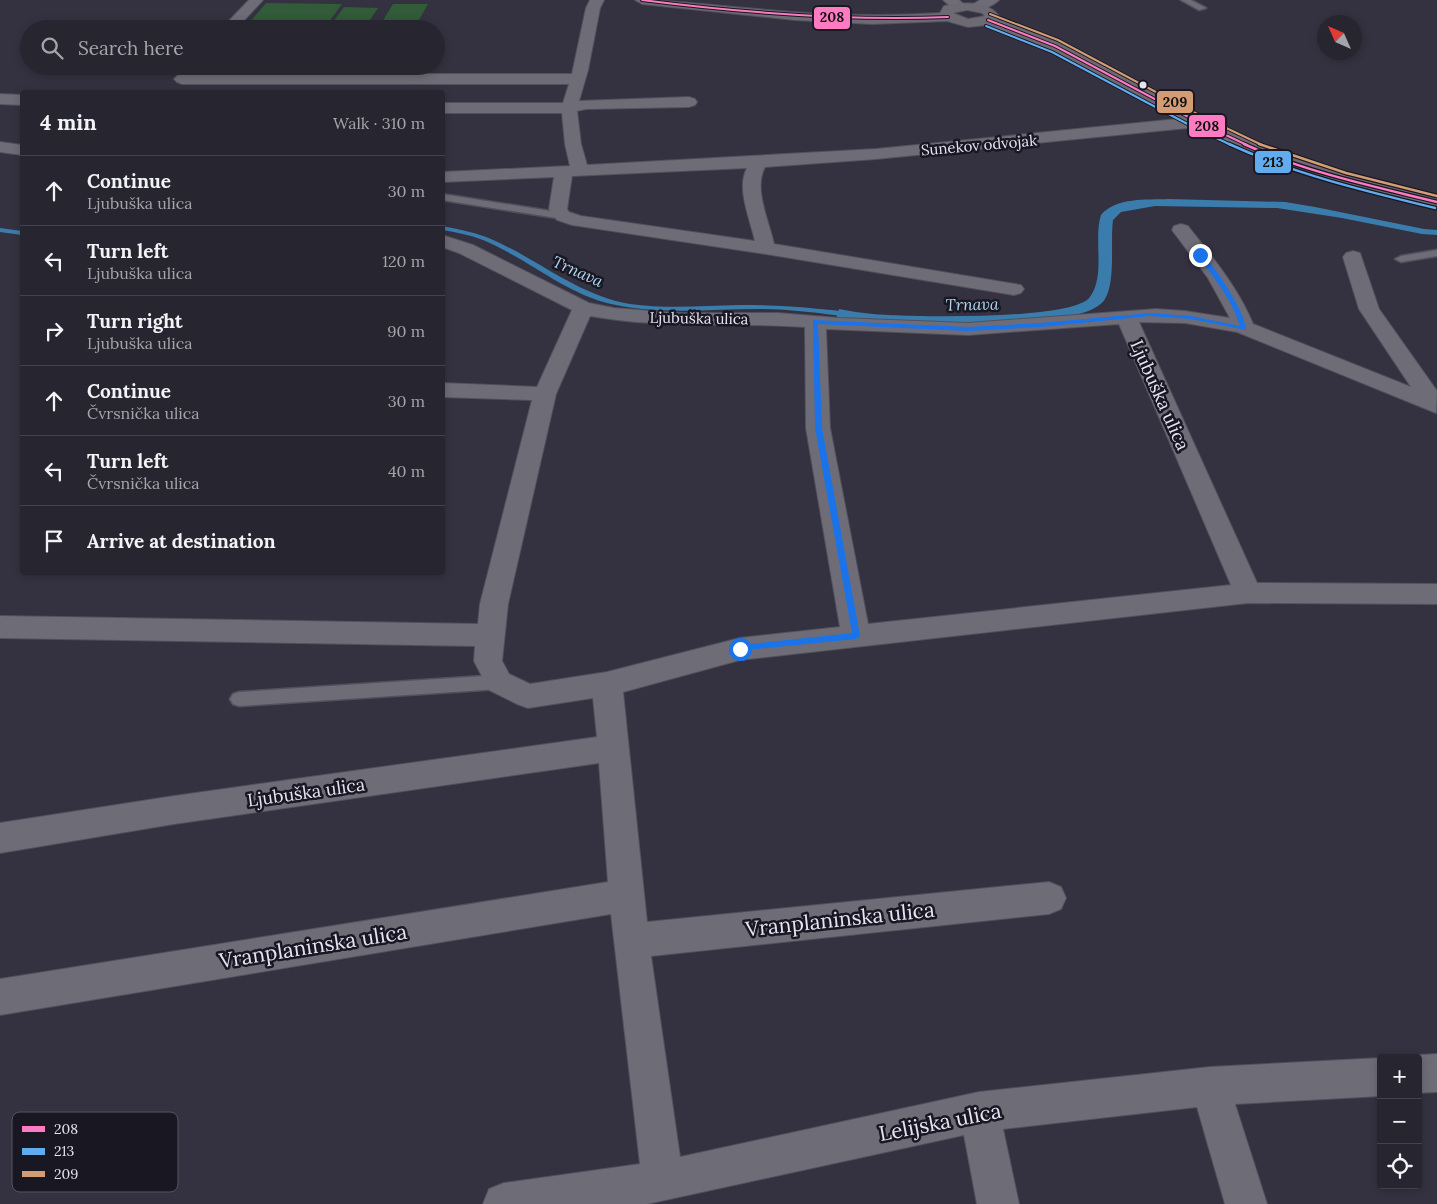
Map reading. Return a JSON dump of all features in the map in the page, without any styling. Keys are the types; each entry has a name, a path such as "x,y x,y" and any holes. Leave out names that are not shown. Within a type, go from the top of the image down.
{"main road":[{"path":"642,0 776,15 901,19 948,17 968,23 988,20 1055,46 1198,122 1260,151 1322,172 1437,202"},
{"path":"948,17 946,14 955,3 991,13 992,16 988,20"}],"street":[{"path":"237,20 256,0"},
{"path":"597,0 592,8 581,70 576,80 569,108 574,144 572,171 558,201 558,209 563,216 586,222 766,248 1014,289"},
{"path":"975,7 992,0"},
{"path":"172,90 186,75"},
{"path":"182,79 576,80"},
{"path":"0,99 20,100"},
{"path":"445,108 569,108 586,104 689,102"},
{"name":"Sunekov odvojak","path":"445,177 759,162 876,154 1198,122"},
{"path":"0,147 20,150"},
{"path":"759,162 750,176 766,248"},
{"path":"1181,230 1228,293 1238,311 1244,328"},
{"name":"Ljubuška ulica","path":"445,242 466,249 583,308 614,314 676,319 778,319 968,329 1040,325 1126,316 1248,593"},
{"path":"1353,258 1369,309 1436,405"},
{"path":"583,308 545,394 494,604 488,661 499,682 528,696 607,684 740,649 1248,593 1437,594"},
{"path":"1126,316 1168,315 1244,328 1436,405"},
{"path":"815,322 818,428 856,636"},
{"path":"445,390 545,394"},
{"path":"0,627 490,635"},
{"path":"607,684 631,941 663,1181"},
{"name":"Ljubuška ulica","path":"0,838 174,810 612,748"},
{"name":"Vranplaninska ulica","path":"0,997 626,895"},
{"name":"Vranplaninska ulica","path":"631,941 1049,898"},
{"path":"1422,1074 1437,1074"},
{"name":"Lelijska ulica","path":"504,1204 663,1181 979,1112 1210,1086 1377,1076"},
{"path":"1210,1086 1246,1204"},
{"path":"979,1112 998,1204"}],"lane":[{"path":"1185,0 1202,8"},
{"path":"445,197 563,216"},
{"path":"1401,259 1437,253"},
{"path":"239,699 499,682"}],"green space":[{"path":"266,3 342,4 330,20 252,20"},
{"path":"393,4 428,4 419,20 383,20"},
{"path":"344,7 378,8 370,20 334,20"}],"water":[{"path":"1168,199 1285,202 1437,230 1437,235 1422,234 1342,218 1277,208 1155,206 1121,212 1113,220 1112,272 1108,291 1105,299 1089,311 1060,318 1022,322 935,323 836,319 839,309 873,314 987,316 1022,314 1077,305 1090,297 1095,288 1101,215 1107,209 1123,202"}],"waterway":[{"name":"Trnava","path":"445,228 464,231 485,239 568,285 611,302 648,308 770,307 849,315"},
{"name":"Trnava","path":"0,230 20,233"}],"transit line":[{"name":"208","path":"642,0 795,16 871,19 948,17"},
{"name":"209","path":"990,14 1058,40 1201,116 1262,145 1346,173 1437,196"},
{"name":"208","path":"988,20 1055,46 1198,122 1260,151 1344,179 1437,202"},
{"name":"213","path":"986,26 1052,52 1195,128 1257,157 1342,185 1435,208"}],"route":[{"path":"740,649 856,636 818,428 815,322 968,329 1040,325 1126,316 1168,315 1244,328 1238,311 1228,293 1200,255"}]}
